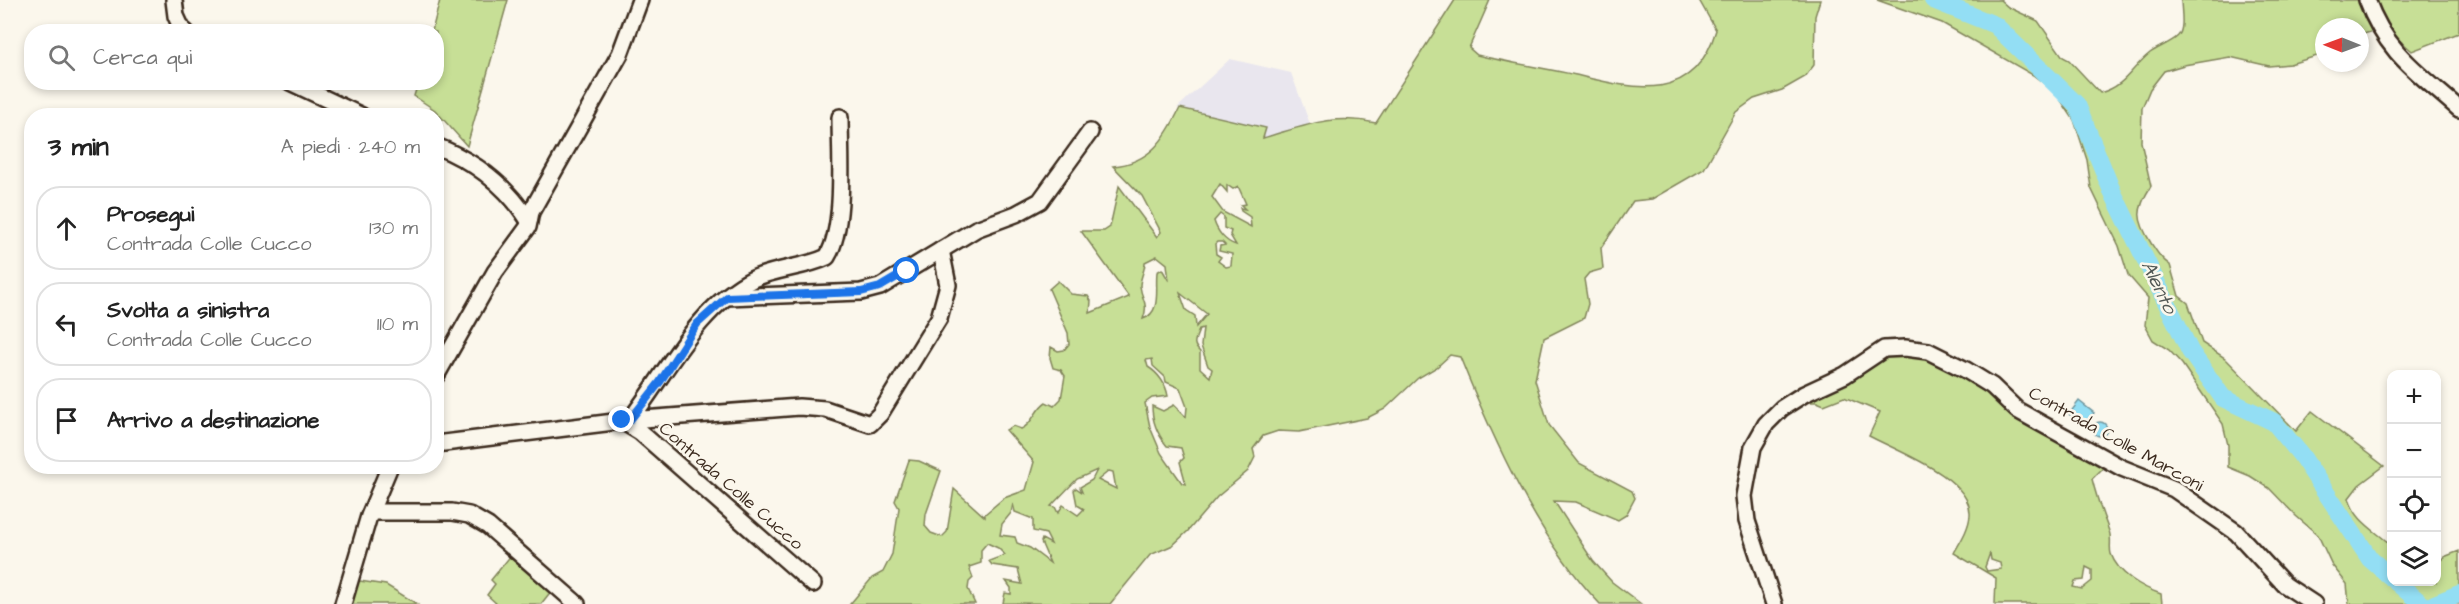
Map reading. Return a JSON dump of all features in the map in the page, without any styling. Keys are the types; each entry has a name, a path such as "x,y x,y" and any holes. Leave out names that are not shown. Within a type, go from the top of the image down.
{"street":[{"path":"174,0 180,24"},
{"path":"444,362 495,273 528,227 531,212 620,54 640,0"},
{"path":"2367,0 2378,27 2394,51 2459,109"},
{"path":"307,90 345,108"},
{"path":"626,420 660,382 697,324 727,297 753,279 815,262 827,256 834,247 840,186 840,117"},
{"path":"727,297 861,292 880,287 976,229 1016,214 1040,201 1090,132"},
{"path":"444,149 459,155 484,171 529,220"},
{"name":"Contrada Colle Cucco","path":"444,443 626,420 800,407 825,409 870,423 880,414 939,318 948,285 941,250"},
{"name":"Contrada Colle Marconi","path":"1774,604 1747,520 1744,496 1746,472 1753,447 1766,424 1782,408 1804,394 1845,375 1884,349 1905,348 1928,351 1966,370 1992,386 2018,410 2042,424 2122,468 2174,489 2236,532 2285,585 2314,604"},
{"name":"Contrada Colle Cucco","path":"626,420 813,584"},
{"path":"343,604 371,512 387,474"},
{"path":"371,512 425,511 469,514 488,526 577,604"}],"shaded area":[{"path":"1230,59 1291,73 1310,124 1263,138 1265,128 1177,108"}],"green space":[{"path":"440,0 508,0 467,146 444,120 444,108 432,108 414,96 416,90 444,90 444,24 434,24"},
{"path":"1455,0 1490,0 1469,48 1477,55 1640,87 1660,86 1677,81 1693,71 1706,54 1716,30 1699,0 1820,0 1815,16 1814,65 1805,77 1782,90 1754,99 1736,112 1704,169 1652,199 1633,201 1601,248 1603,269 1589,273 1584,279 1588,304 1584,318 1544,338 1535,380 1549,425 1579,463 1632,491 1635,498 1626,515 1618,520 1576,502 1554,501 1593,561 1612,582 1641,604 1600,604 1578,578 1557,550 1519,487 1487,421 1460,357 1450,355 1437,367 1418,378 1385,409 1367,418 1299,432 1278,431 1263,436 1253,449 1255,457 1248,471 1217,497 1173,545 1150,555 1110,604 1003,603 1005,593 1011,594 1011,588 1006,581 1022,584 1018,569 992,565 989,561 1005,555 998,548 987,543 981,550 981,563 969,567 973,578 969,582 968,589 975,604 850,604 872,578 883,572 892,554 899,508 895,501 909,460 919,461 941,471 926,514 925,526 931,533 942,537 947,532 954,489 985,517 985,514 1004,498 1026,490 1034,462 1006,430 1013,426 1021,429 1025,427 1046,402 1054,406 1061,399 1065,376 1061,370 1053,368 1050,358 1051,347 1058,351 1064,350 1069,344 1068,333 1049,289 1058,281 1071,294 1088,296 1091,301 1090,313 1129,297 1081,231 1104,231 1110,227 1119,186 1157,237 1161,232 1142,196 1113,166 1126,164 1147,155 1162,139 1180,108 1266,128 1263,138 1332,120 1346,119 1376,123","holes":["1220,184 1227,192 1227,185 1233,189 1238,186 1246,204 1241,205 1245,209 1240,208 1250,217 1251,227 1223,212 1212,197","1220,214 1224,217 1224,228 1231,231 1230,235 1236,245 1225,239 1214,221","1222,242 1225,245 1220,246 1219,251 1232,254 1231,266 1226,267 1218,261 1221,257 1216,254 1215,244","1157,256 1167,264 1169,281 1162,269 1157,272 1155,306 1149,316 1143,319 1145,305 1140,286 1145,262","1180,293 1207,314 1196,327 1195,316 1186,310","1203,328 1201,346 1208,366 1212,369 1210,377 1200,368 1200,352 1195,340 1199,329","1152,359 1153,366 1165,377 1166,382 1180,388 1187,407 1186,417 1174,405 1163,411 1152,406 1154,422 1164,442 1167,446 1181,448 1184,458 1180,462 1186,484 1182,483 1161,453 1150,427 1145,403 1152,398 1168,396 1161,379 1148,367 1146,360","1097,470 1092,480 1080,487 1082,492 1076,488 1074,490 1077,505 1084,509 1078,515 1063,505 1058,513 1055,507 1051,506 1077,479","1109,471 1113,472 1116,489 1098,480","1013,504 1015,512 1033,519 1033,531 1046,534 1051,544 1042,539 1041,542 1050,563 1030,548 1017,543 1015,537 1000,535 1002,524 1011,513"]},
{"path":"1877,0 2000,0 2008,7 2038,21 2063,57 2069,60 2100,93 2116,86 2150,53 2178,36 2182,24 2181,0 2362,0 2369,18 2315,18 2315,57 2290,64 2269,66 2230,57 2164,71 2150,89 2142,108 2141,142 2151,186 2140,208 2140,221 2155,249 2170,265 2179,296 2188,303 2202,343 2225,358 2296,431 2312,411 2384,466 2359,485 2349,498 2361,519 2387,542 2387,586 2441,586 2441,560 2459,551 2459,604 2349,604 2347,584 2332,565 2318,535 2269,488 2250,476 2228,467 2228,445 2223,424 2182,364 2169,350 2153,340 2145,325 2148,298 2128,275 2119,246 2091,188 2087,160 2074,120 2056,93 2033,75 1942,23"},
{"path":"2372,0 2459,0 2459,33 2412,51 2388,30"},
{"path":"2369,18 2374,31 2369,32"},
{"path":"1898,352 1934,360 1953,369 2093,458 2103,468 2092,479 2110,534 2111,554 2114,561 2132,579 2161,594 2162,604 1995,604 1996,578 1954,553 1966,530 1970,515 1967,502 1959,489 1931,467 1869,436 1880,412 1844,397 1824,405 1817,402 1805,402 1881,355","holes":["1990,553 1991,560 2000,563 2001,569 1987,571 1985,567","2086,567 2092,570 2092,581 2082,589 2073,587 2075,581 2084,580"]},
{"path":"512,554 552,590 541,604 497,604 487,595 495,584 491,580"},
{"path":"353,580 386,585 417,604 348,604"}],"water":[{"path":"2079,401 2094,413 2084,426 2069,414"},
{"path":"2100,422 2105,424 2107,429 2105,434 2100,436 2095,434 2093,429 2095,424"}],"waterway":[{"name":"Alento","path":"1933,0 1995,25 2077,105 2112,191 2190,351 2223,398 2274,422 2301,455 2370,559 2387,574"},
{"name":"Alento","path":"2401,586 2422,604"},
{"name":"Alento","path":"2434,604 2459,594"}],"route":[{"path":"622,420 630,420 660,382 697,324 727,297 861,292 880,287 907,271"}]}
